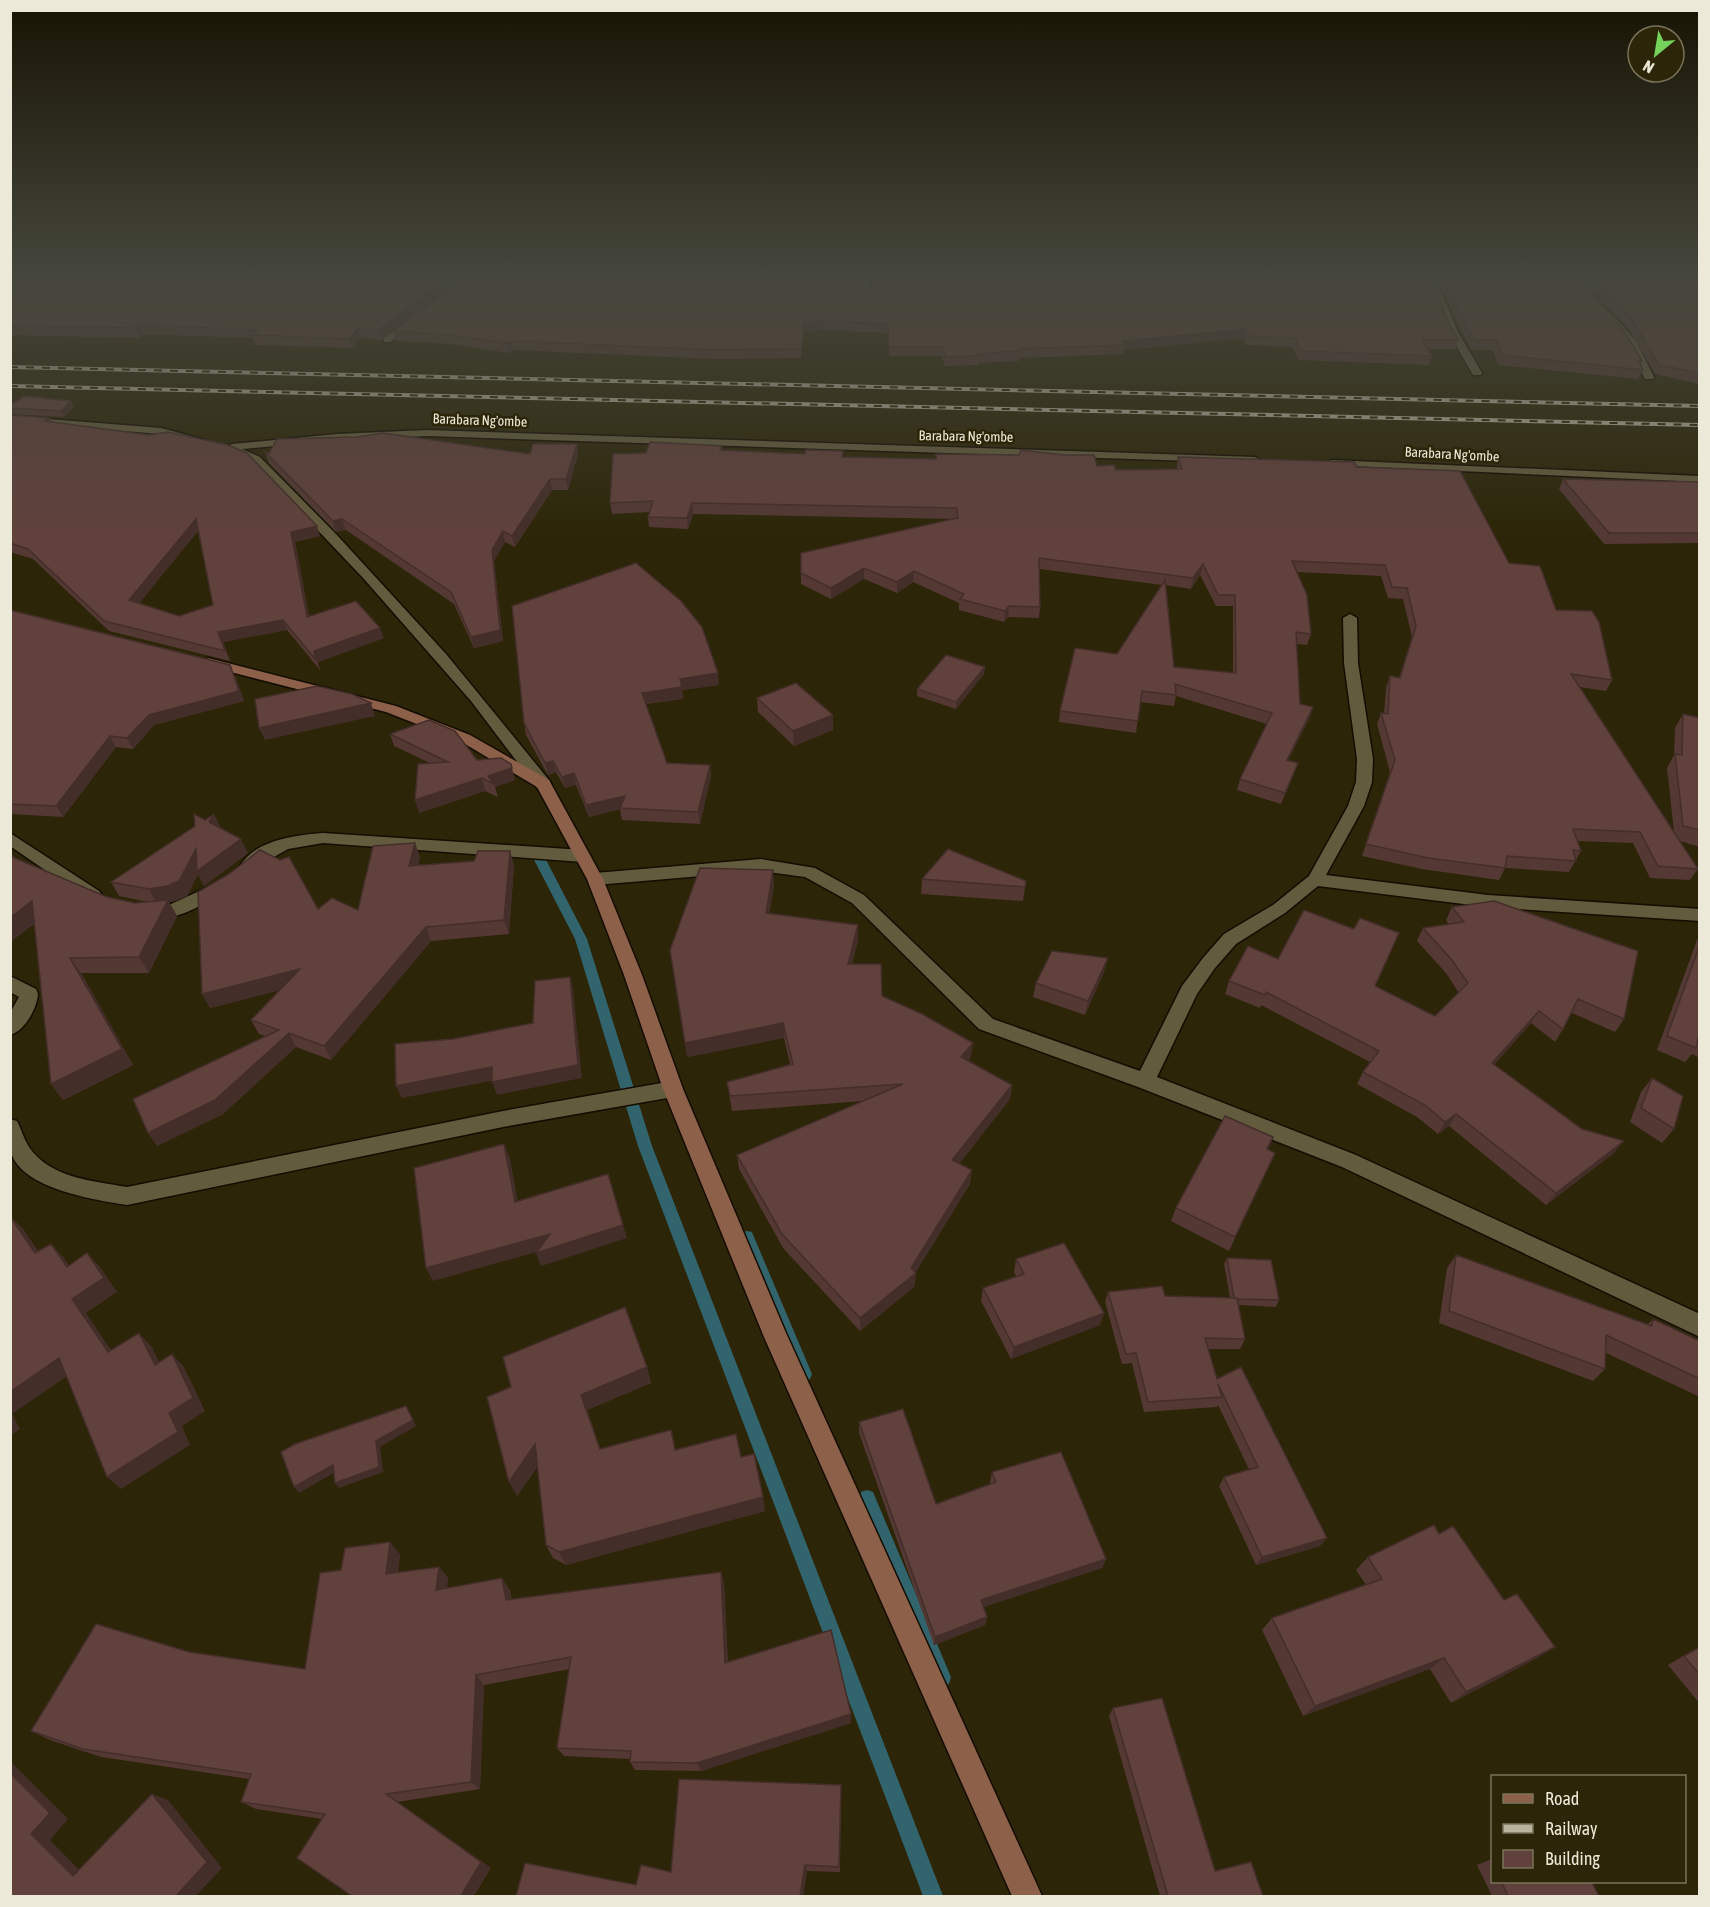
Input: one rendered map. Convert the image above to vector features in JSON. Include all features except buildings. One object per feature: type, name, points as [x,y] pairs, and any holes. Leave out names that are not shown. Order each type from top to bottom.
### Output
[{"type":"main road","points":[[189,657],[391,709],[465,738],[543,784],[595,879],[633,975],[673,1089],[776,1337],[1028,1896]]},
{"type":"street","points":[[1471,362],[1477,373]]},
{"type":"street","points":[[1641,362],[1649,377]]},
{"type":"street","points":[[10,419],[161,430],[232,447],[256,459],[384,590],[495,717],[543,784]]},
{"type":"street","name":"Barabara Ng'ombe","points":[[232,447],[337,437],[455,433],[824,448],[1095,453],[1268,460]]},
{"type":"street","name":"Barabara Ng'ombe","points":[[1313,462],[1700,479]]},
{"type":"street","points":[[1145,1081],[1190,991],[1216,955],[1230,939],[1279,909],[1316,880],[1342,833],[1364,782],[1362,733],[1351,663],[1350,618]]},
{"type":"street","points":[[10,838],[80,888],[105,901]]},
{"type":"street","points":[[130,910],[162,913],[186,905],[233,878],[274,847],[289,841],[323,838],[582,856]]},
{"type":"street","points":[[595,879],[761,865],[809,872],[858,898],[986,1024],[1145,1081],[1349,1161],[1700,1326]]},
{"type":"street","points":[[1316,880],[1488,901],[1700,915]]},
{"type":"street","points":[[10,983],[29,994],[28,1004],[10,1028]]},
{"type":"street","points":[[10,1127],[22,1154],[44,1173],[75,1186],[127,1196],[492,1121],[673,1089]]},
{"type":"waterway","points":[[536,852],[581,939],[645,1146],[933,1896]]},
{"type":"waterway","points":[[747,1237],[804,1374]]},
{"type":"waterway","points":[[867,1498],[942,1677]]},
{"type":"railway","points":[[10,367],[1700,406]]},
{"type":"railway","points":[[10,386],[1700,425]]}]
